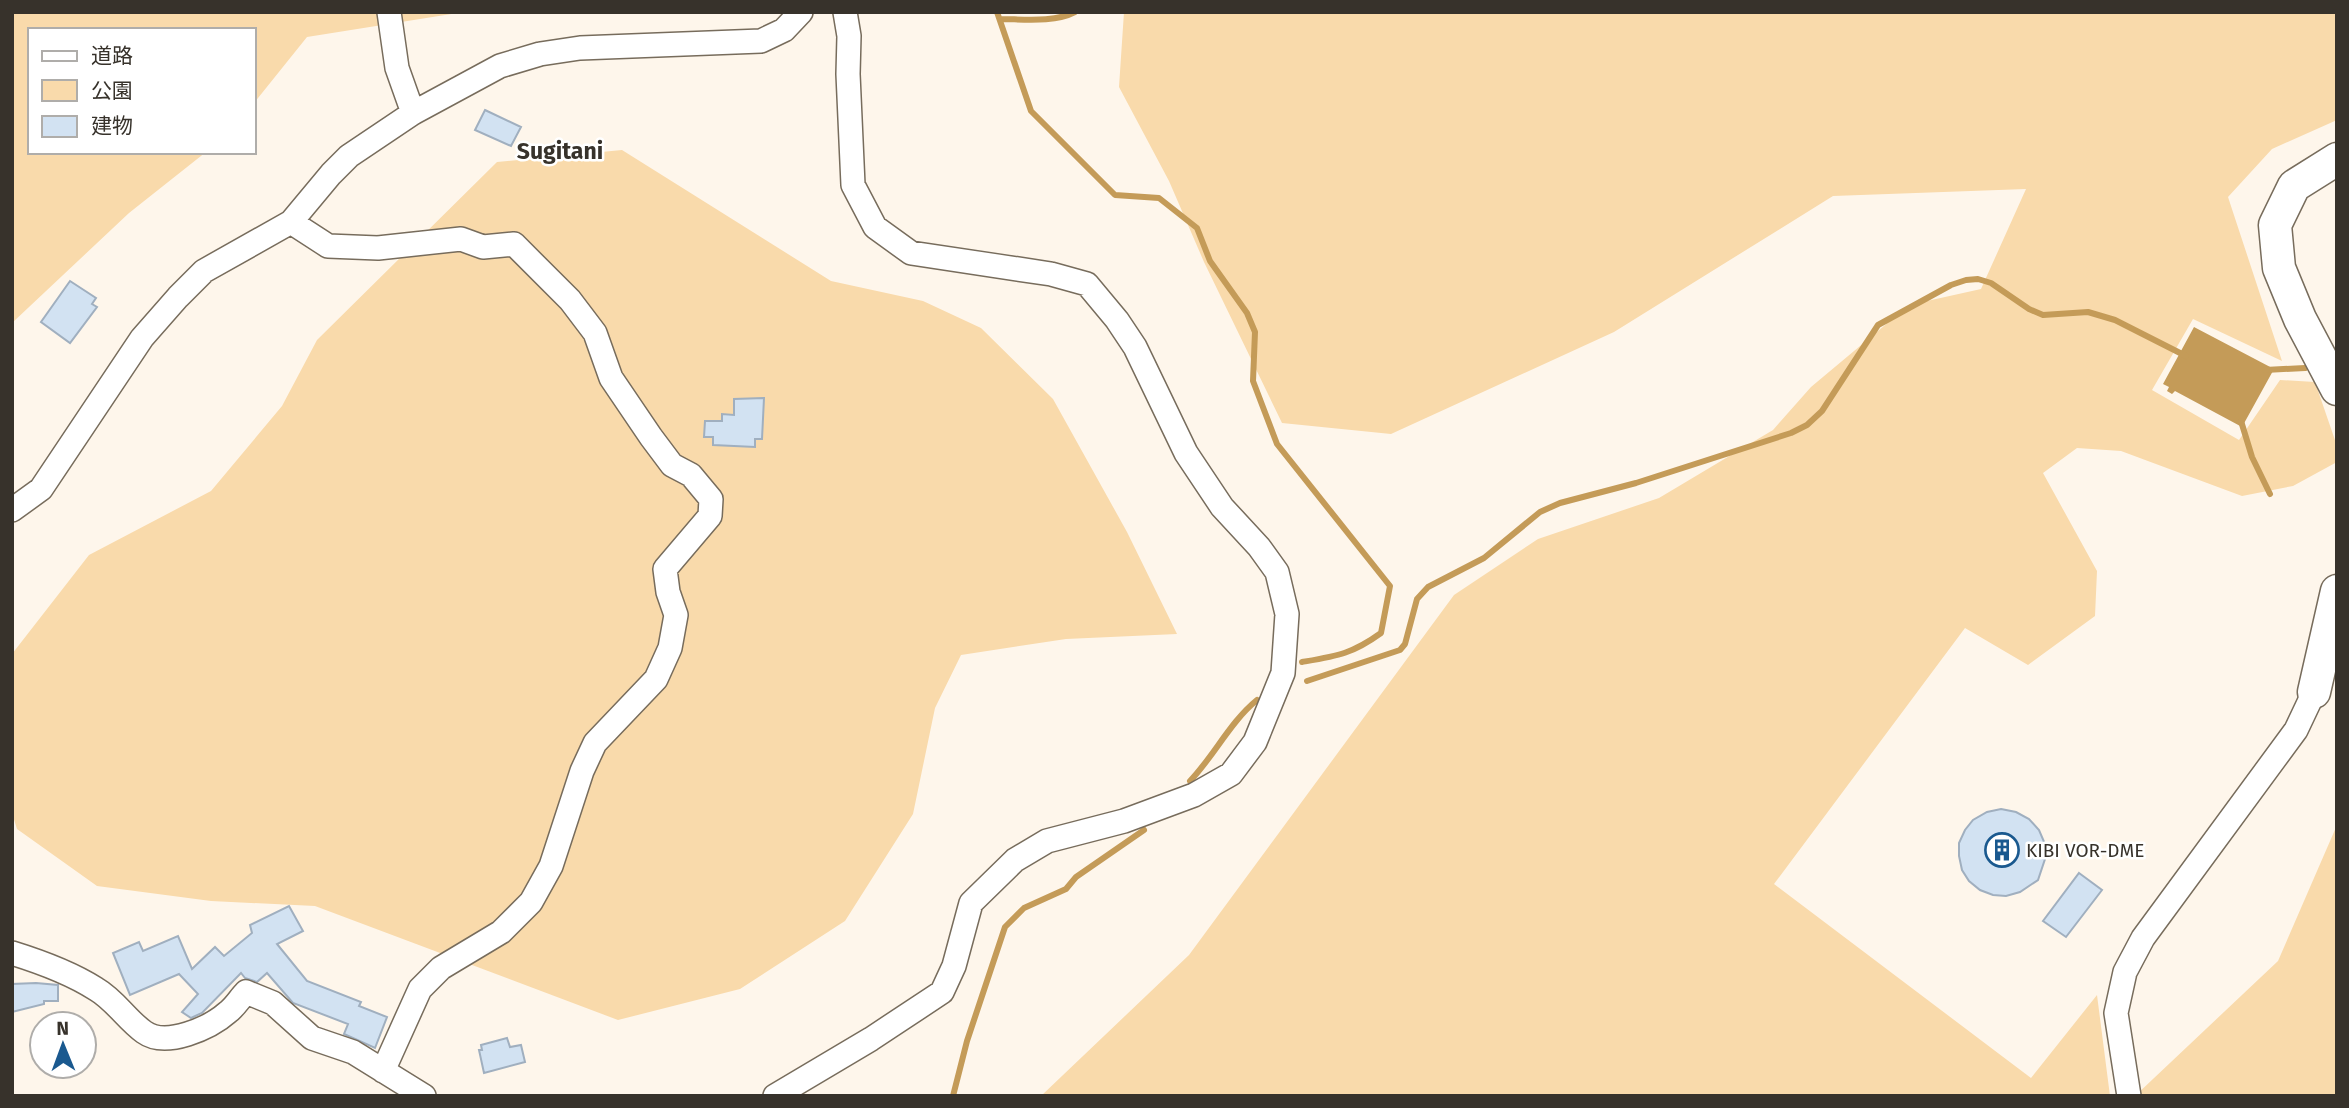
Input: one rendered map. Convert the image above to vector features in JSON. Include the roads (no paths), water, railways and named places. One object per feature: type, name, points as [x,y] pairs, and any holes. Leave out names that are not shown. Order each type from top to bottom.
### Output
[{"type":"street","points":[[389,12],[397,68],[413,113]]},
{"type":"street","points":[[12,510],[41,489],[142,338],[204,271],[291,222],[349,156],[413,113],[500,66],[540,54],[580,48],[761,41],[784,30],[801,12]]},
{"type":"street","points":[[775,1096],[872,1040],[942,992],[954,966],[971,903],[1015,860],[1047,842],[1124,821],[1194,796],[1231,774],[1255,743],[1283,673],[1287,614],[1277,572],[1259,547],[1222,507],[1186,453],[1135,347],[1087,284],[1051,274],[911,253],[875,227],[853,185],[849,36],[845,12]]},
{"type":"street","points":[[2337,159],[2294,186],[2275,225],[2279,268],[2300,319],[2337,389]]},
{"type":"street","points":[[291,222],[328,246],[379,248],[461,239],[483,247],[514,243],[570,300],[595,333],[611,378],[672,465],[691,475],[711,499],[710,516],[665,569],[667,592],[676,615],[670,648],[656,679],[595,743],[582,771],[551,866],[531,902],[501,932],[441,968],[421,989],[383,1071]]},
{"type":"street","points":[[2129,1096],[2116,1013],[2125,972],[2143,938],[2296,730],[2314,692],[2337,591]]},
{"type":"street","points":[[12,953],[98,989],[145,1033],[160,1037],[179,1037],[200,1030],[229,1012],[246,992],[273,1003],[312,1038],[353,1052],[424,1096]]},
{"type":"waterway","points":[[997,12],[1031,111],[1115,195],[1159,198],[1197,228],[1210,261],[1247,313],[1255,332],[1253,381],[1277,444],[1390,586],[1381,633],[1344,653],[1302,662]]},
{"type":"waterway","points":[[1000,19],[1048,19],[1075,12]]},
{"type":"waterway","points":[[1307,681],[1400,650],[1405,644],[1417,599],[1428,587],[1484,558],[1540,512],[1560,503],[1636,483],[1791,433],[1807,425],[1822,411],[1878,325],[1951,285],[1978,279],[1991,283],[2029,309],[2043,315],[2088,312],[2115,320],[2186,356]]},
{"type":"waterway","points":[[2265,370],[2305,368]]},
{"type":"waterway","points":[[2241,421],[2252,457],[2270,494]]},
{"type":"waterway","points":[[1190,781],[1239,718],[1257,700]]},
{"type":"waterway","points":[[953,1096],[967,1041],[1005,927],[1024,908],[1066,889],[1076,877],[1144,830]]},
{"type":"place","name":"KIBI VOR-DME","points":[[2002,850]]},
{"type":"district","name":"Sugitani","points":[[560,151]]}]
